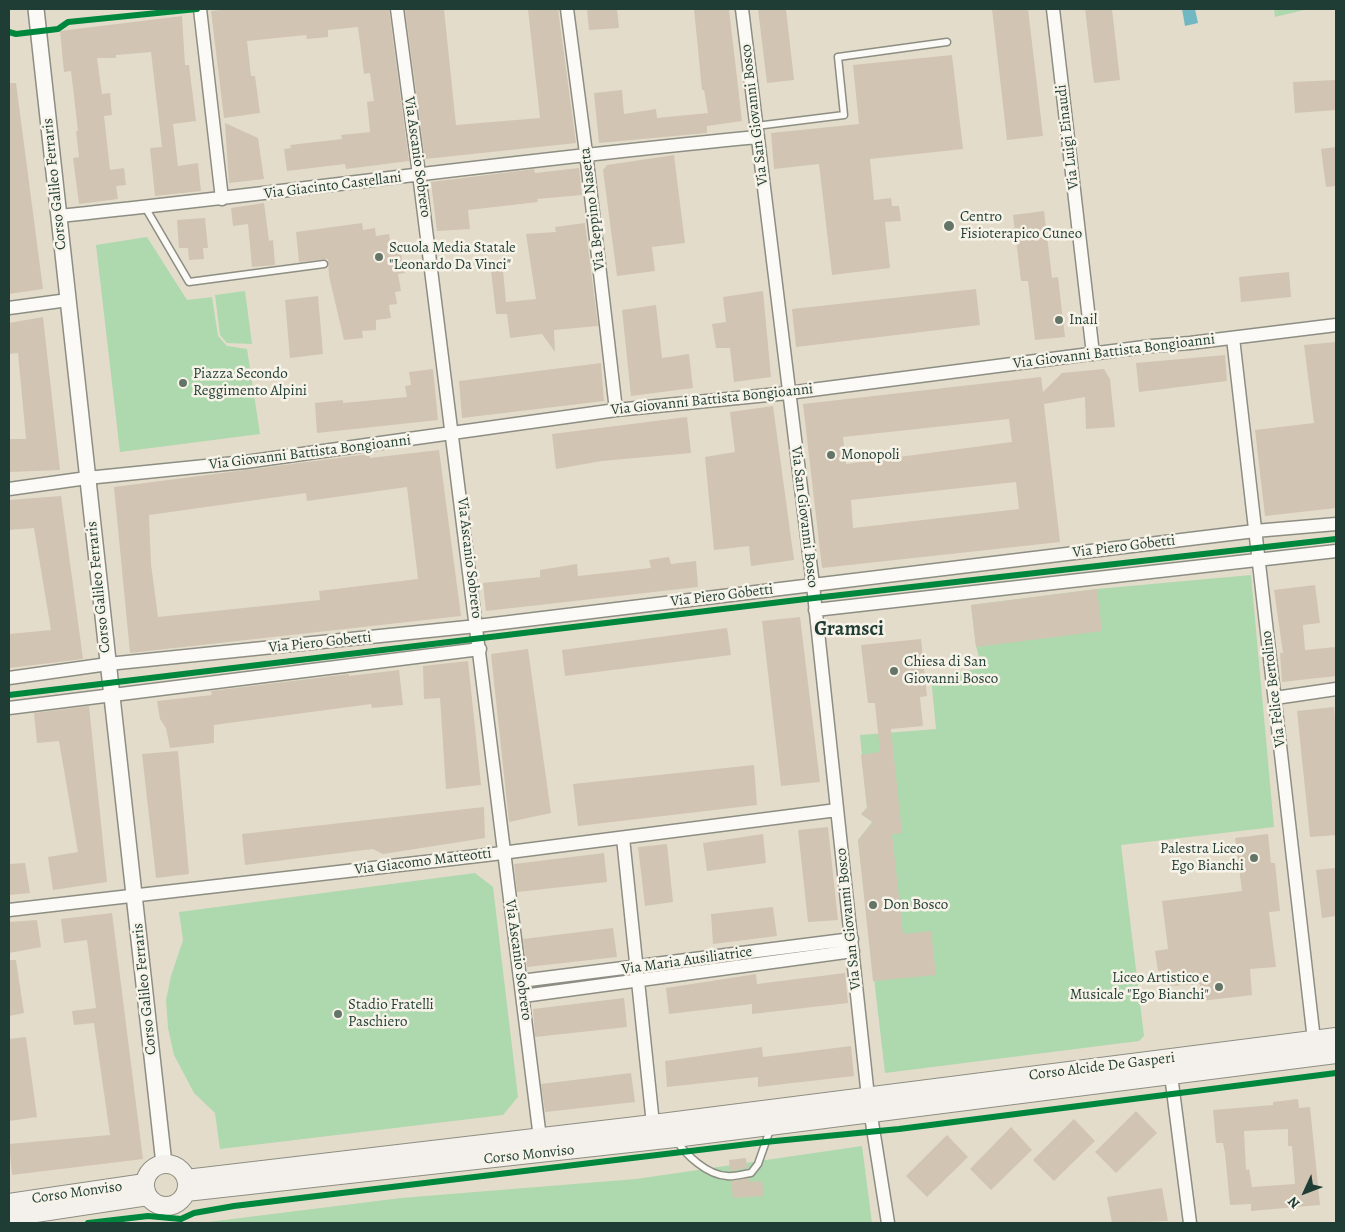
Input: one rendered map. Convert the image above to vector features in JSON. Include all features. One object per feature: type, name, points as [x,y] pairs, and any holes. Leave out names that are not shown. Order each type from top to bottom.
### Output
[{"type":"main road","name":"Corso Alcide De Gasperi","points":[[868,1097],[1336,1037]]},
{"type":"main road","name":"Corso Alcide De Gasperi","points":[[871,1115],[1336,1054]]},
{"type":"main road","name":"Corso Monviso","points":[[186,1186],[540,1138],[868,1097]]},
{"type":"main road","name":"Corso Monviso","points":[[186,1186],[675,1138],[871,1115]]},
{"type":"main road","points":[[164,1164],[178,1168],[186,1186],[178,1203],[165,1206],[158,1205],[147,1189],[153,1169],[164,1164]]},
{"type":"main road","name":"Corso Monviso","points":[[9,1202],[147,1189]]},
{"type":"main road","name":"Corso Monviso","points":[[9,1216],[147,1189]]},
{"type":"street","name":"Corso Galileo Ferraris","points":[[36,9],[87,478],[136,897],[164,1164]]},
{"type":"street","points":[[200,9],[222,199]]},
{"type":"street","name":"Via Ascanio Sobrero","points":[[397,9],[453,434],[503,853],[540,1138]]},
{"type":"street","name":"Via Beppino Nasetta","points":[[567,9],[616,410]]},
{"type":"street","name":"Via San Giovanni Bosco","points":[[742,9],[813,585],[868,1097],[888,1223]]},
{"type":"street","name":"Via Luigi Einaudi","points":[[1054,9],[1094,354]]},
{"type":"street","name":"Via Giacinto Castellani","points":[[58,216],[419,176],[757,131]]},
{"type":"street","points":[[9,308],[68,300]]},
{"type":"street","name":"Via Giovanni Battista Bongioanni","points":[[9,489],[87,478],[245,462],[616,410],[788,393],[1336,325]]},
{"type":"street","name":"Via Felice Bertolino","points":[[1233,338],[1314,1040]]},
{"type":"street","name":"Via Piero Gobetti","points":[[9,678],[108,664],[477,626],[1256,531],[1336,524]]},
{"type":"street","name":"Via Piero Gobetti","points":[[815,610],[1336,551]]},
{"type":"street","name":"Via Piero Gobetti","points":[[9,708],[480,649]]},
{"type":"street","points":[[1275,698],[1336,689]]},
{"type":"street","name":"Via Giacomo Matteotti","points":[[9,910],[136,897],[503,853],[837,810]]},
{"type":"street","points":[[622,838],[653,1124]]},
{"type":"street","name":"Via Maria Ausiliatrice","points":[[523,996],[638,974],[852,945]]},
{"type":"street","name":"Via Maria Ausiliatrice","points":[[521,981],[638,974]]},
{"type":"street","points":[[1171,1075],[1190,1223]]},
{"type":"lane","points":[[757,131],[844,115],[838,57],[947,42]]},
{"type":"lane","points":[[145,207],[189,282],[324,264]]},
{"type":"lane","points":[[675,1138],[684,1153],[708,1170],[726,1176],[751,1173],[758,1164],[772,1126]]},
{"type":"green space","points":[[1274,9],[1308,9],[1275,17]]},
{"type":"green space","name":"Piazza Secondo Reggimento Alpini","points":[[147,237],[187,300],[212,297],[218,336],[227,346],[247,349],[260,434],[120,452],[96,245]]},
{"type":"green space","points":[[245,291],[252,344],[227,343],[220,335],[215,295]]},
{"type":"green space","points":[[1251,575],[1274,827],[1121,845],[1144,1036],[1139,1041],[885,1073],[858,840],[872,822],[861,814],[867,808],[860,735],[936,729],[931,677],[982,668],[976,646],[971,605],[1097,589]]},
{"type":"green space","name":"Stadio Fratelli Paschiero","points":[[475,873],[493,887],[518,1097],[503,1115],[220,1149],[215,1113],[194,1093],[174,1055],[168,1028],[166,1000],[171,976],[183,940],[179,912]]},
{"type":"green space","points":[[862,1146],[872,1223],[200,1223],[401,1198],[636,1179]]},
{"type":"water","points":[[1182,9],[1195,9],[1198,23],[1185,26]]},
{"type":"building","points":[[228,9],[389,9],[409,161],[346,169],[345,164],[287,171],[284,149],[291,148],[290,145],[342,139],[341,135],[370,132],[367,102],[374,101],[370,73],[364,74],[358,27],[328,30],[328,37],[307,39],[306,35],[247,41],[251,76],[255,76],[260,113],[224,118],[211,11]]},
{"type":"building","points":[[405,9],[444,9],[456,125],[540,118],[528,9],[558,9],[576,143],[425,159]]},
{"type":"building","points":[[587,9],[617,9],[619,28],[589,30]]},
{"type":"building","points":[[694,9],[729,9],[742,121],[707,126],[707,133],[599,143],[594,93],[622,90],[624,114],[656,109],[657,118],[708,113],[704,90],[702,90]]},
{"type":"building","points":[[758,9],[786,9],[794,80],[767,83]]},
{"type":"building","points":[[992,9],[1028,9],[1043,136],[1007,140]]},
{"type":"building","points":[[1085,9],[1112,9],[1120,80],[1094,83]]},
{"type":"building","points":[[182,16],[185,65],[189,65],[196,121],[173,124],[178,166],[198,163],[201,191],[155,196],[150,148],[162,147],[151,52],[116,55],[116,58],[97,58],[102,94],[110,93],[112,115],[104,116],[110,170],[124,168],[126,185],[116,186],[118,199],[79,204],[73,158],[79,157],[76,131],[78,131],[71,71],[64,72],[60,31]]},
{"type":"building","points":[[952,55],[963,149],[870,159],[874,200],[891,198],[892,206],[899,206],[901,221],[885,222],[890,268],[832,275],[819,164],[774,169],[771,133],[859,124],[853,65]]},
{"type":"building","points":[[1336,80],[1336,110],[1295,113],[1293,82]]},
{"type":"building","points":[[9,83],[16,83],[43,289],[9,294]]},
{"type":"building","points":[[225,123],[258,138],[264,179],[229,183]]},
{"type":"building","points":[[1336,147],[1336,186],[1326,187],[1321,149]]},
{"type":"building","points":[[674,155],[685,243],[652,247],[655,271],[617,276],[603,170],[607,165]]},
{"type":"building","points":[[579,168],[582,195],[537,199],[538,202],[468,210],[470,229],[437,231],[431,182],[534,169],[535,173]]},
{"type":"building","points":[[264,203],[269,241],[273,240],[275,265],[252,267],[248,224],[233,226],[231,208]]},
{"type":"building","points":[[1044,211],[1052,278],[1058,277],[1065,337],[1035,340],[1028,281],[1021,281],[1013,215]]},
{"type":"building","points":[[205,218],[208,248],[203,248],[204,259],[189,260],[188,248],[179,248],[177,220]]},
{"type":"building","points":[[362,223],[363,230],[375,228],[376,236],[389,234],[391,247],[399,246],[405,273],[398,274],[401,291],[395,292],[397,304],[389,305],[391,318],[376,320],[376,330],[362,331],[363,338],[344,340],[329,276],[328,259],[299,262],[296,232]]},
{"type":"building","points":[[585,223],[598,326],[554,330],[555,352],[542,334],[510,338],[507,314],[496,314],[490,262],[502,260],[506,302],[536,299],[526,234],[556,232],[555,227]]},
{"type":"building","points":[[1289,272],[1291,297],[1241,302],[1239,277]]},
{"type":"building","points":[[976,289],[980,325],[796,347],[792,309]]},
{"type":"building","points":[[763,291],[771,377],[734,382],[730,348],[716,348],[712,324],[726,322],[723,297]]},
{"type":"building","points":[[318,296],[323,354],[290,358],[285,300]]},
{"type":"building","points":[[656,305],[662,358],[689,354],[693,388],[631,396],[622,310]]},
{"type":"building","points":[[43,317],[60,470],[9,472],[9,439],[26,439],[18,353],[9,354],[9,323]]},
{"type":"building","points":[[1336,342],[1336,508],[1265,516],[1255,430],[1314,423],[1304,345]]},
{"type":"building","points":[[1225,355],[1227,381],[1139,392],[1136,363]]},
{"type":"building","points":[[601,363],[604,401],[462,418],[459,381]]},
{"type":"building","points":[[433,369],[438,420],[317,433],[315,403],[343,400],[343,403],[407,397],[405,386],[411,385],[409,372]]},
{"type":"building","points":[[1104,369],[1110,379],[1115,427],[1086,429],[1085,397],[1044,404],[1060,542],[822,568],[803,404],[1041,377],[1043,392],[1062,373]],"holes":[[[1009,419],[1012,442],[846,464],[843,437]],[[1016,482],[1019,509],[853,528],[851,500]]]},
{"type":"building","points":[[773,406],[794,560],[751,566],[749,546],[714,550],[705,457],[735,452],[730,412]]},
{"type":"building","points":[[687,417],[691,453],[602,461],[556,469],[552,434]]},
{"type":"building","points":[[439,450],[461,616],[130,653],[114,487],[369,454],[370,458]],"holes":[[[407,487],[418,579],[319,591],[320,600],[158,617],[151,564],[149,515],[306,493],[307,501]]]},
{"type":"building","points":[[61,496],[83,659],[9,668],[9,634],[51,630],[34,528],[9,530],[9,500]]},
{"type":"building","points":[[669,557],[671,564],[696,561],[698,587],[486,611],[483,583],[540,577],[540,570],[577,564],[578,576],[651,568],[649,560]]},
{"type":"building","points":[[1315,585],[1320,623],[1303,625],[1305,650],[1336,647],[1336,676],[1282,682],[1280,653],[1283,653],[1274,590]]},
{"type":"building","points":[[1097,589],[1102,631],[976,647],[971,605]]},
{"type":"building","points":[[800,617],[820,782],[781,786],[762,621]]},
{"type":"building","points":[[727,628],[731,655],[565,676],[562,650]]},
{"type":"building","points":[[921,639],[927,696],[920,697],[923,726],[891,729],[902,833],[892,834],[903,934],[931,931],[936,975],[873,981],[858,840],[873,822],[861,814],[867,808],[861,755],[880,752],[875,703],[868,703],[861,645]]},
{"type":"building","points":[[528,649],[551,813],[509,822],[491,654]]},
{"type":"building","points":[[468,661],[481,785],[446,789],[440,698],[424,699],[423,666]]},
{"type":"building","points":[[399,670],[403,705],[372,708],[371,704],[214,725],[214,743],[170,748],[166,728],[160,719],[157,701],[212,695],[211,691],[349,674],[349,676]]},
{"type":"building","points":[[89,706],[107,882],[53,890],[48,857],[78,852],[59,741],[37,743],[34,713]]},
{"type":"building","points":[[1334,707],[1336,729],[1336,835],[1310,837],[1297,711]]},
{"type":"building","points":[[178,751],[189,874],[156,878],[142,754]]},
{"type":"building","points":[[754,765],[757,805],[578,826],[573,784]]},
{"type":"building","points":[[484,807],[485,838],[383,854],[373,849],[245,865],[242,834]]},
{"type":"building","points":[[828,827],[838,920],[808,922],[798,830]]},
{"type":"building","points":[[763,834],[766,863],[707,871],[703,843]]},
{"type":"building","points":[[1268,834],[1271,863],[1275,863],[1280,911],[1269,912],[1276,967],[1250,969],[1252,995],[1201,1001],[1200,984],[1171,986],[1168,970],[1158,971],[1155,951],[1168,949],[1162,901],[1242,891],[1235,838]]},
{"type":"building","points":[[667,844],[673,902],[645,906],[638,847]]},
{"type":"building","points":[[604,853],[607,882],[517,892],[514,864]]},
{"type":"building","points":[[25,863],[30,893],[9,895],[9,864]]},
{"type":"building","points":[[1336,868],[1336,916],[1322,918],[1316,870]]},
{"type":"building","points":[[773,907],[777,936],[713,944],[711,914]]},
{"type":"building","points":[[112,913],[143,1159],[12,1175],[9,1144],[110,1135],[94,1023],[74,1025],[72,1011],[96,1008],[87,940],[64,943],[61,919]]},
{"type":"building","points":[[37,920],[41,947],[9,953],[9,922]]},
{"type":"building","points":[[613,928],[617,957],[527,967],[523,939]]},
{"type":"building","points":[[9,960],[16,960],[24,1013],[9,1016]]},
{"type":"building","points":[[845,973],[848,1003],[752,1014],[752,1004],[669,1014],[666,988],[756,974],[757,984]]},
{"type":"building","points":[[624,998],[627,1027],[535,1037],[533,1009]]},
{"type":"building","points":[[26,1037],[37,1117],[9,1121],[9,1039]]},
{"type":"building","points":[[851,1046],[854,1076],[758,1087],[758,1077],[667,1087],[665,1061],[762,1047],[763,1057]]},
{"type":"building","points":[[631,1073],[635,1102],[545,1112],[541,1084]]},
{"type":"building","points":[[1298,1099],[1299,1108],[1310,1107],[1320,1205],[1251,1211],[1251,1204],[1230,1205],[1225,1153],[1223,1143],[1216,1143],[1213,1110],[1273,1105],[1273,1102]],"holes":[[[1288,1129],[1288,1146],[1292,1146],[1295,1184],[1252,1187],[1249,1169],[1246,1170],[1244,1131]]]},
{"type":"building","points":[[1136,1111],[1157,1133],[1116,1173],[1095,1152]]},
{"type":"building","points":[[1074,1119],[1095,1141],[1054,1181],[1033,1160]]},
{"type":"building","points":[[1011,1127],[1032,1150],[991,1190],[970,1169]]},
{"type":"building","points":[[947,1135],[968,1157],[927,1197],[906,1176]]},
{"type":"building","points":[[746,1158],[747,1168],[730,1171],[729,1160]]},
{"type":"building","points":[[749,1178],[750,1182],[762,1181],[764,1196],[733,1198],[731,1181]]},
{"type":"building","points":[[1162,1188],[1168,1221],[1112,1223],[1107,1197]]},
{"type":"cycle path","points":[[9,32],[16,34],[58,29],[68,22],[197,9]]},
{"type":"cycle path","points":[[9,695],[814,598],[1336,539]]},
{"type":"cycle path","points":[[88,1223],[148,1216],[181,1219],[194,1213],[234,1206],[765,1142],[899,1129],[1336,1073]]},
{"type":"place","name":"Centro Fisioterapico Cuneo","points":[[949,226]]},
{"type":"place","name":"Scuola Media Statale \"Leonardo Da Vinci\"","points":[[379,257]]},
{"type":"place","name":"Inail","points":[[1059,320]]},
{"type":"place","name":"Piazza Secondo Reggimento Alpini","points":[[183,383]]},
{"type":"place","name":"Monopoli","points":[[831,455]]},
{"type":"place","name":"Chiesa di San Giovanni Bosco","points":[[894,671]]},
{"type":"place","name":"Palestra Liceo Ego Bianchi","points":[[1254,858]]},
{"type":"place","name":"Don Bosco","points":[[873,905]]},
{"type":"place","name":"Liceo Artistico e Musicale \"Ego Bianchi\"","points":[[1219,987]]},
{"type":"place","name":"Stadio Fratelli Paschiero","points":[[338,1014]]},
{"type":"district","name":"Gramsci","points":[[849,630]]}]
